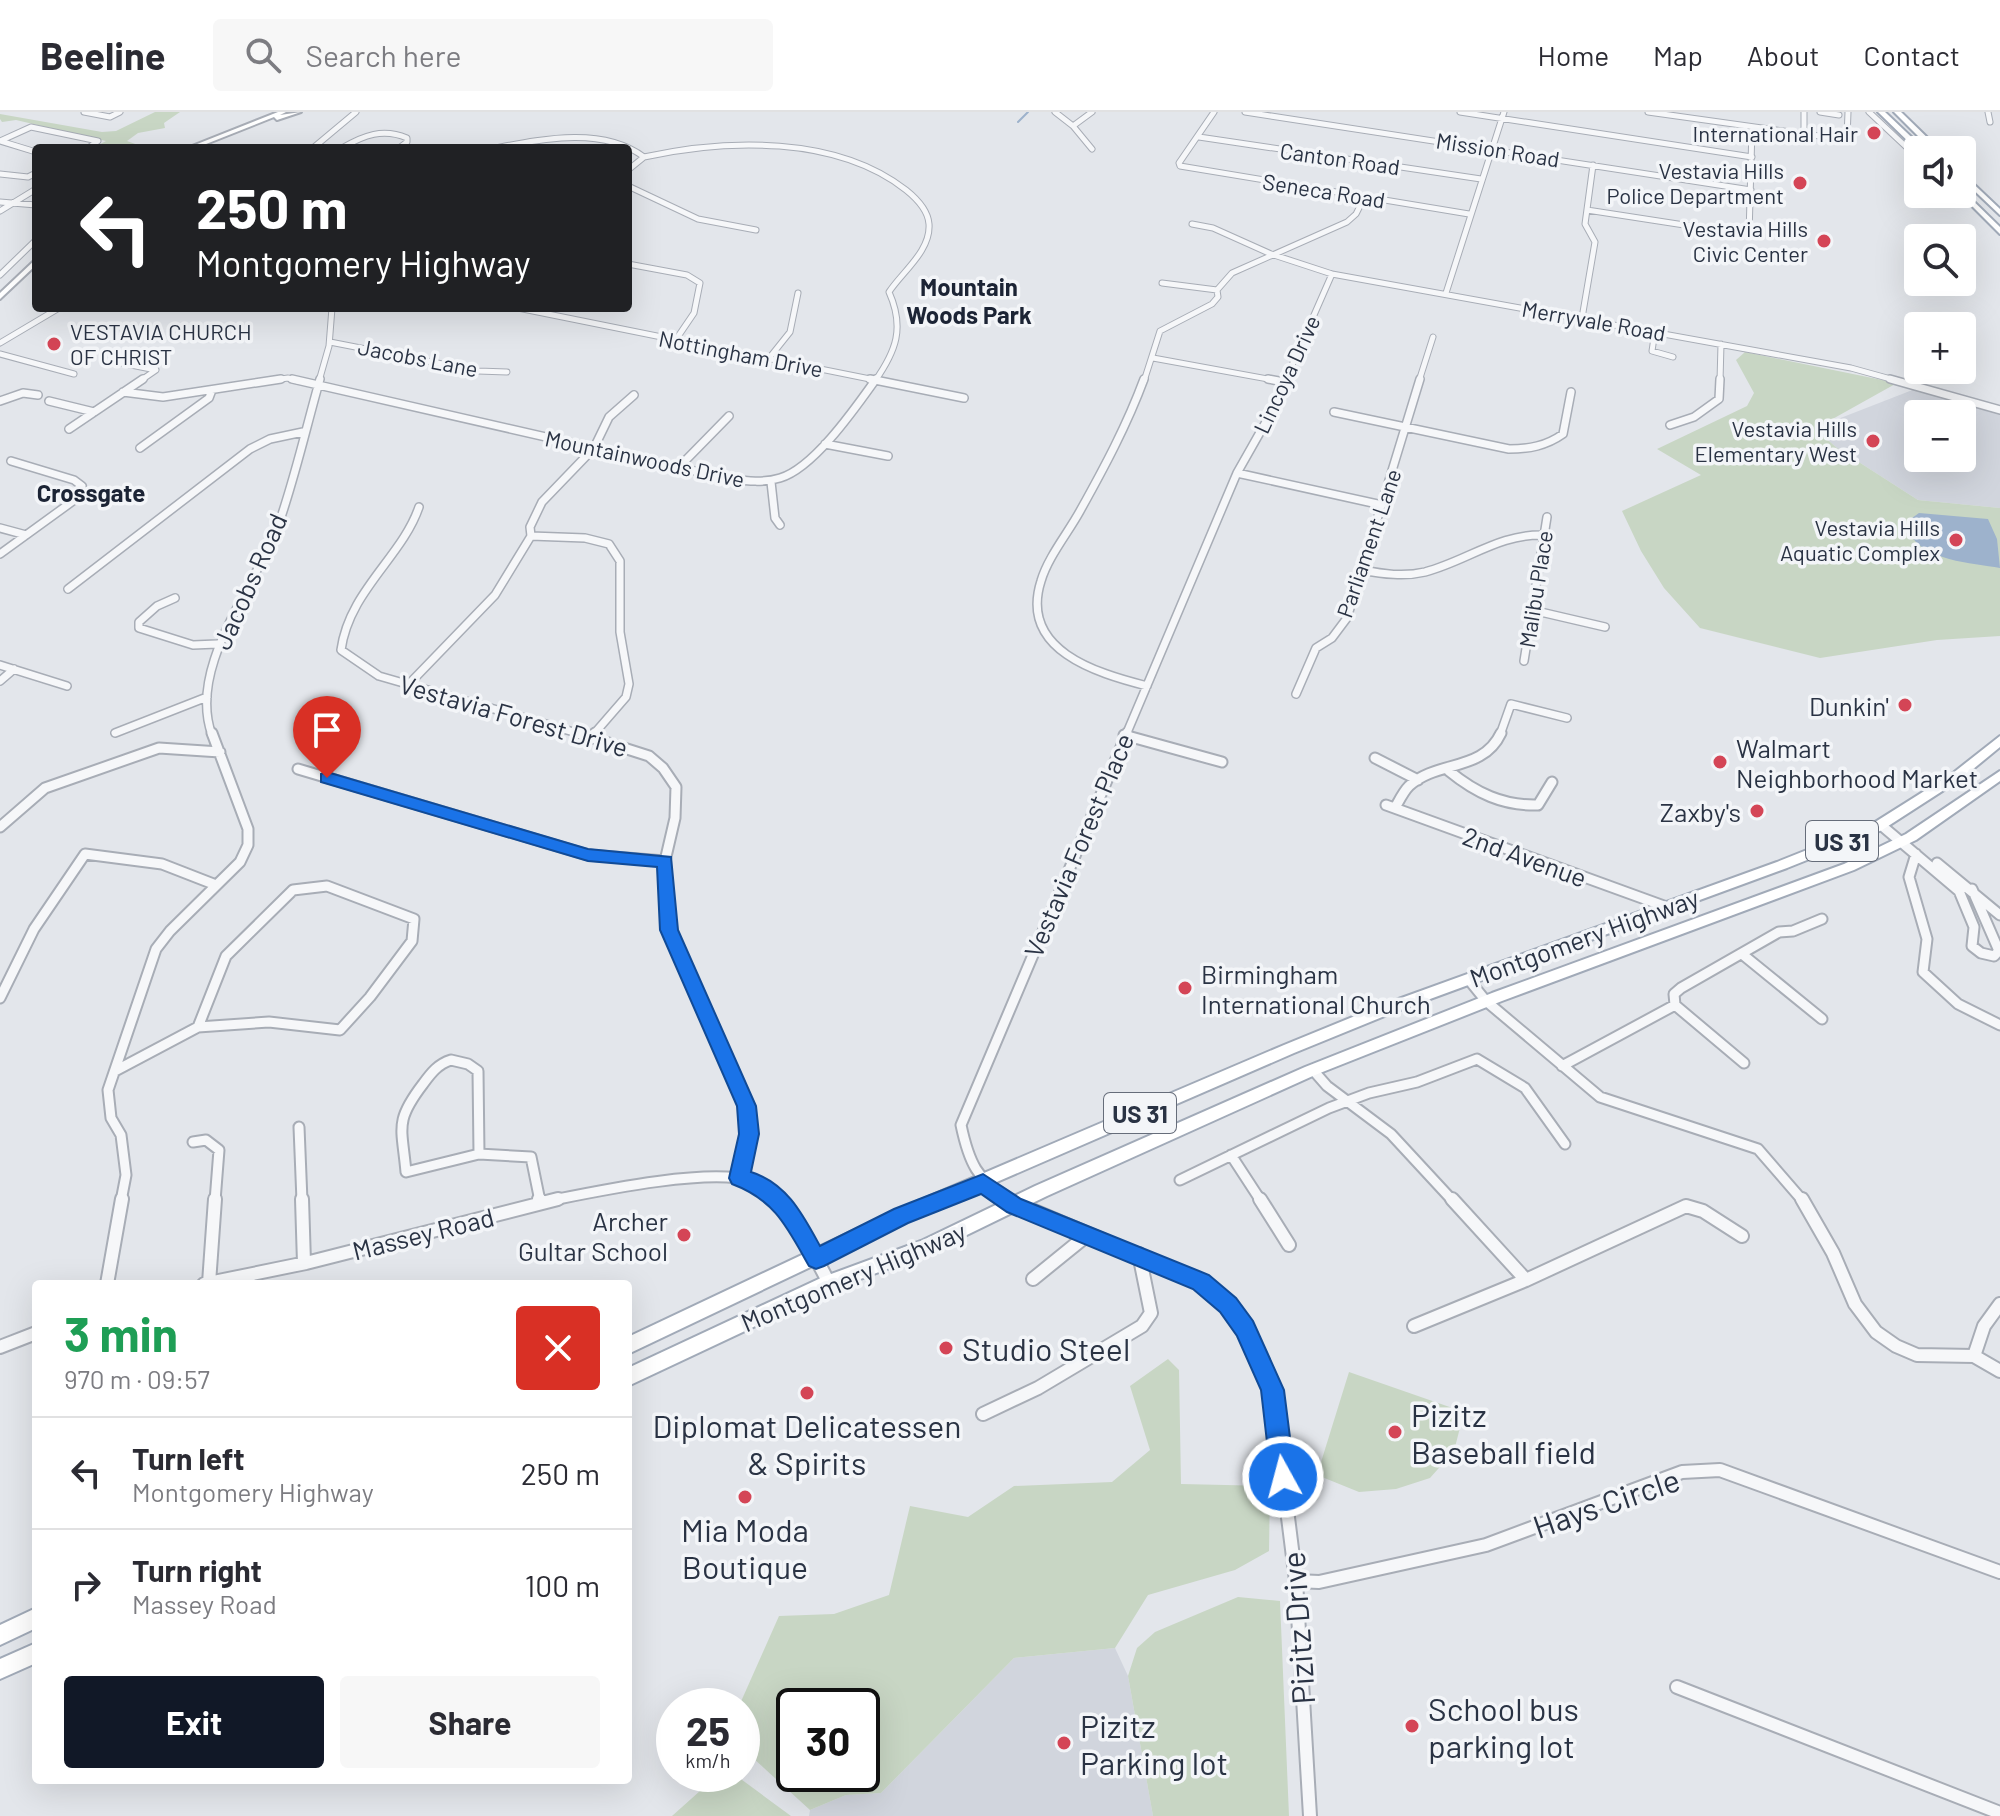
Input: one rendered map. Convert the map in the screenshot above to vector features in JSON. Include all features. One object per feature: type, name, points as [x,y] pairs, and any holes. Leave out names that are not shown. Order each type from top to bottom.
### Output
[{"type":"main road","points":[[200,144],[283,112]]},
{"type":"main road","points":[[217,137],[298,112]]},
{"type":"main road","points":[[1881,112],[1906,136]]},
{"type":"main road","points":[[1897,112],[1922,136]]},
{"type":"main road","points":[[1976,189],[2000,213]]},
{"type":"main road","points":[[1976,207],[2000,232]]},
{"type":"main road","points":[[2,293],[32,265]]},
{"type":"main road","name":"Montgomery Highway","points":[[632,1344],[901,1216],[1289,1049],[1881,825],[1957,776],[2000,740]]},
{"type":"main road","name":"Montgomery Highway","points":[[632,1375],[829,1283],[926,1247],[1313,1070],[1486,1001],[1835,872],[1900,842],[2000,775]]},
{"type":"main road","points":[[1664,906],[1685,926]]},
{"type":"main road","points":[[0,1635],[32,1620]]},
{"type":"main road","points":[[0,1669],[32,1655]]},
{"type":"street","points":[[84,112],[110,117],[120,112]]},
{"type":"street","points":[[318,144],[356,112]]},
{"type":"street","points":[[1055,112],[1073,126],[1092,149]]},
{"type":"street","points":[[1073,126],[1092,112]]},
{"type":"street","points":[[1199,137],[1214,112]]},
{"type":"street","name":"Mission Road","points":[[1245,112],[1751,190]]},
{"type":"street","points":[[1460,112],[1752,157]]},
{"type":"street","points":[[1446,293],[1504,112]]},
{"type":"street","points":[[1648,112],[1847,138],[1848,114]]},
{"type":"street","points":[[1709,121],[1710,112]]},
{"type":"street","points":[[1804,112],[1804,134]]},
{"type":"street","points":[[1820,112],[1839,115]]},
{"type":"street","points":[[1869,112],[1904,145]]},
{"type":"street","points":[[1988,112],[1990,122]]},
{"type":"street","points":[[0,141],[31,127],[98,141],[94,144]]},
{"type":"street","points":[[1587,210],[1749,235],[1752,128]]},
{"type":"street","points":[[349,144],[364,135],[386,132],[407,138],[404,144]]},
{"type":"street","points":[[0,134],[10,136]]},
{"type":"street","name":"Seneca Road","points":[[1199,137],[1179,163],[1180,166],[1469,214]]},
{"type":"street","name":"Canton Road","points":[[1199,137],[1481,179]]},
{"type":"street","points":[[520,144],[606,140],[626,144]]},
{"type":"street","points":[[0,141],[32,151]]},
{"type":"street","name":"Mountainwoods Drive","points":[[123,392],[157,398],[288,378],[316,387],[730,479],[771,482],[798,470],[825,444],[892,357],[898,338],[898,312],[889,292],[920,253],[928,234],[927,216],[903,185],[863,165],[790,148],[717,146],[644,157]]},
{"type":"street","points":[[632,147],[644,157],[632,167]]},
{"type":"street","points":[[1582,318],[1595,242],[1585,227],[1593,165]]},
{"type":"street","points":[[2,174],[32,175]]},
{"type":"street","points":[[632,188],[698,219],[756,230]]},
{"type":"street","points":[[0,211],[32,191]]},
{"type":"street","points":[[1147,686],[1098,674],[1072,660],[1045,634],[1037,612],[1036,595],[1041,580],[1120,435],[1153,358],[1160,331],[1212,304],[1218,297],[1217,290],[1232,273],[1347,222],[1356,214],[1365,196]]},
{"type":"street","points":[[0,202],[32,205]]},
{"type":"street","name":"Merryvale Road","points":[[1192,224],[1213,228],[1271,254],[1332,274],[1851,368],[2000,410]]},
{"type":"street","points":[[0,275],[32,244]]},
{"type":"street","points":[[632,265],[687,275],[700,283],[701,295],[690,325],[677,338]]},
{"type":"street","name":"Lincoya Drive","points":[[1237,473],[1284,382],[1332,274]]},
{"type":"street","points":[[1162,283],[1217,290]]},
{"type":"street","points":[[770,357],[790,332],[798,293]]},
{"type":"street","points":[[0,343],[52,312]]},
{"type":"street","name":"Jacobs Road","points":[[108,1280],[126,1175],[121,1135],[111,1118],[108,1090],[156,949],[240,862],[248,845],[248,829],[209,726],[207,697],[217,644],[234,608],[270,548],[330,342],[332,312]]},
{"type":"street","name":"Nottingham Drive","points":[[539,312],[964,398]]},
{"type":"street","points":[[1655,331],[1652,351],[1673,357]]},
{"type":"street","name":"Parliament Lane","points":[[1296,694],[1316,648],[1332,638],[1347,618],[1433,337]]},
{"type":"street","name":"Jacobs Lane","points":[[330,342],[478,371],[507,372]]},
{"type":"street","points":[[1670,425],[1694,417],[1711,406],[1719,395],[1721,344]]},
{"type":"street","points":[[0,354],[74,374]]},
{"type":"street","points":[[1153,358],[1284,382]]},
{"type":"street","points":[[69,429],[156,370],[116,362]]},
{"type":"street","points":[[140,448],[209,398],[212,390]]},
{"type":"street","points":[[1334,412],[1509,449],[1542,446],[1563,434],[1571,392]]},
{"type":"street","points":[[0,401],[23,393],[38,395]]},
{"type":"street","points":[[531,536],[530,527],[542,502],[594,448],[609,417],[634,395]]},
{"type":"street","points":[[49,401],[94,412]]},
{"type":"street","points":[[680,466],[729,416]]},
{"type":"street","points":[[68,589],[250,449],[278,436],[303,432]]},
{"type":"street","points":[[825,444],[888,456]]},
{"type":"street","points":[[0,554],[77,497],[82,486],[74,480],[11,461]]},
{"type":"street","points":[[1237,473],[1382,505]]},
{"type":"street","name":"Vestavia Forest Place","points":[[1014,1205],[983,1183],[965,1144],[961,1125],[1237,473]]},
{"type":"street","points":[[771,482],[775,518],[780,525]]},
{"type":"street","name":"Vestavia Forest Drive","points":[[419,507],[415,521],[386,559],[341,641],[341,650],[379,676],[592,736],[649,756],[670,776],[676,787],[676,801],[665,861],[669,930],[747,1106],[749,1134],[739,1178]]},
{"type":"street","name":"Malibu Place","points":[[1524,661],[1547,517]]},
{"type":"street","points":[[0,528],[26,535]]},
{"type":"street","points":[[1362,570],[1384,575],[1413,575],[1519,534],[1545,535]]},
{"type":"street","points":[[408,685],[495,595],[510,573],[522,545],[531,536],[609,544],[620,561],[620,632],[629,684],[626,697],[592,736]]},
{"type":"street","points":[[175,598],[143,617],[139,628],[193,645],[217,644]]},
{"type":"street","points":[[1532,610],[1605,627]]},
{"type":"street","points":[[0,665],[67,686]]},
{"type":"street","points":[[0,681],[14,669]]},
{"type":"street","points":[[115,733],[207,697]]},
{"type":"street","points":[[1375,758],[1418,780],[1477,758],[1497,742],[1511,704],[1567,718]]},
{"type":"street","points":[[1124,735],[1222,762]]},
{"type":"street","points":[[0,827],[45,788],[159,748],[220,752]]},
{"type":"street","points":[[298,769],[588,855],[665,861]]},
{"type":"street","points":[[1449,771],[1466,785],[1489,797],[1521,806],[1538,805],[1552,782]]},
{"type":"street","name":"2nd Avenue","points":[[1418,780],[1406,788],[1391,806],[1664,906]]},
{"type":"street","points":[[1881,825],[1959,891],[1974,927],[1972,946],[1981,953],[1994,956],[1999,951],[1996,940],[1972,889]]},
{"type":"street","points":[[0,998],[34,929],[85,854],[162,864],[216,885]]},
{"type":"street","points":[[1916,854],[1927,856],[1972,889],[2000,915]]},
{"type":"street","points":[[1916,854],[1910,862],[1910,899],[1923,923],[1927,941],[1923,972],[1937,987],[1980,1017],[2000,1025]]},
{"type":"street","points":[[115,1071],[198,1027],[269,1022],[340,1030],[370,997],[412,941],[414,919],[327,886],[293,890],[226,956],[198,1027]]},
{"type":"street","points":[[1744,1063],[1675,1005],[1674,994],[1779,932],[1793,931],[1822,919]]},
{"type":"street","points":[[1742,954],[1822,1019]]},
{"type":"street","points":[[1469,980],[1486,1001],[1600,1097],[1758,1149],[1802,1199],[1833,1253],[1855,1304],[1876,1332],[1896,1346],[1917,1355],[1974,1356],[2000,1371]]},
{"type":"street","points":[[1562,1066],[1675,1005]]},
{"type":"street","points":[[479,1154],[478,1071],[467,1061],[450,1059],[437,1066],[404,1109],[401,1119],[406,1172],[479,1154],[531,1157],[540,1203]]},
{"type":"street","points":[[1180,1180],[1346,1101],[1417,1082],[1477,1059],[1525,1088],[1565,1144]]},
{"type":"street","points":[[1313,1070],[1327,1086],[1391,1134],[1526,1280]]},
{"type":"street","points":[[299,1127],[304,1263]]},
{"type":"street","points":[[193,1142],[206,1140],[219,1150],[206,1280]]},
{"type":"street","points":[[1231,1155],[1289,1245]]},
{"type":"street","points":[[739,1178],[759,1184],[771,1192],[792,1217],[829,1283]]},
{"type":"street","name":"Massey Road","points":[[221,1280],[304,1263],[540,1203],[641,1184],[739,1178]]},
{"type":"street","name":"Pizitz Drive","points":[[1014,1205],[1201,1282],[1228,1305],[1245,1328],[1272,1390],[1296,1581],[1310,1816]]},
{"type":"street","points":[[1414,1326],[1526,1280],[1686,1206],[1704,1208],[1729,1232],[1742,1236]]},
{"type":"street","points":[[1033,1279],[1086,1236]]},
{"type":"street","points":[[983,1414],[1038,1388],[1142,1326],[1151,1313],[1139,1254]]},
{"type":"street","points":[[1974,1356],[1984,1326],[2000,1304]]},
{"type":"street","points":[[0,1347],[32,1335]]},
{"type":"street","name":"Hays Circle","points":[[1296,1581],[1319,1582],[1486,1545],[1682,1472],[1720,1470],[2000,1572]]},
{"type":"street","points":[[1677,1687],[2000,1813]]},
{"type":"shaded area","name":"Vestavia Hills Elementary West","points":[[1915,389],[1954,400],[1904,400],[1904,472],[1976,472],[1976,406],[2000,413],[2000,508],[1918,500],[1837,448],[1820,433],[1820,426]]},
{"type":"shaded area","points":[[1115,1648],[1128,1676],[1153,1816],[809,1816],[810,1810],[846,1795],[881,1793],[1014,1658]]},
{"type":"green space","points":[[155,112],[180,112],[164,123],[165,128],[138,133],[127,141],[135,144],[100,144],[106,141],[16,120],[2,122],[0,114],[102,132],[116,131]]},
{"type":"green space","points":[[1745,352],[1897,383],[1820,426],[1820,433],[1837,448],[1918,500],[2000,508],[2000,636],[1937,640],[1820,658],[1700,628],[1664,588],[1641,551],[1622,511],[1701,475],[1657,449],[1747,406],[1754,393],[1736,360]]},
{"type":"green space","points":[[1168,1359],[1179,1370],[1181,1484],[1270,1486],[1269,1551],[1235,1570],[1148,1595],[1115,1648],[1014,1658],[881,1793],[846,1795],[810,1810],[790,1792],[880,1792],[880,1688],[776,1688],[776,1779],[760,1764],[760,1688],[747,1688],[779,1616],[834,1614],[889,1595],[910,1506],[968,1517],[1014,1486],[1112,1482],[1150,1450],[1130,1386]]},
{"type":"green space","name":"Pizitz Baseball field","points":[[1349,1372],[1464,1412],[1454,1451],[1430,1478],[1396,1489],[1359,1492],[1317,1475]]},
{"type":"green space","points":[[1238,1597],[1280,1601],[1289,1816],[1153,1816],[1128,1676],[1137,1648],[1155,1632]]},
{"type":"green space","points":[[699,1792],[758,1792],[791,1816],[672,1816]]},
{"type":"water","name":"Vestavia Hills Aquatic Complex","points":[[1919,513],[1988,519],[1997,539],[2000,568],[1949,559],[1925,549],[1909,532],[1915,532],[1912,518]]},
{"type":"waterway","points":[[1018,122],[1028,112]]},
{"type":"place","name":"International Hair","points":[[1874,133]]},
{"type":"place","name":"Vestavia Hills Police Department","points":[[1800,183]]},
{"type":"place","name":"Vestavia Hills Civic Center","points":[[1824,241]]},
{"type":"place","name":"VESTAVIA CHURCH OF CHRIST","points":[[54,344]]},
{"type":"place","name":"Vestavia Hills Elementary West","points":[[1873,441]]},
{"type":"place","name":"Vestavia Hills Aquatic Complex","points":[[1956,540]]},
{"type":"place","name":"Dunkin'","points":[[1905,705]]},
{"type":"place","name":"Walmart Neighborhood Market","points":[[1720,762]]},
{"type":"place","name":"Zaxby's","points":[[1757,811]]},
{"type":"place","name":"Birmingham International Church","points":[[1185,988]]},
{"type":"place","name":"Archer Gultar School","points":[[684,1235]]},
{"type":"place","name":"Studio Steel","points":[[946,1348]]},
{"type":"place","name":"Diplomat Delicatessen & Spirits","points":[[807,1393]]},
{"type":"place","name":"Pizitz Baseball field","points":[[1395,1432]]},
{"type":"place","name":"Mia Moda Boutique","points":[[745,1497]]},
{"type":"place","name":"School bus parking lot","points":[[1412,1726]]},
{"type":"place","name":"Pizitz Parking lot","points":[[1064,1743]]},
{"type":"district","name":"Mountain Woods Park","points":[[969,300]]},
{"type":"district","name":"Crossgate","points":[[91,492]]},
{"type":"route","points":[[327,778],[588,855],[665,861],[669,930],[747,1106],[749,1134],[739,1178],[759,1184],[771,1192],[792,1217],[816,1259],[901,1216],[983,1183],[1014,1205],[1201,1282],[1228,1305],[1245,1328],[1272,1390],[1283,1477]]}]
